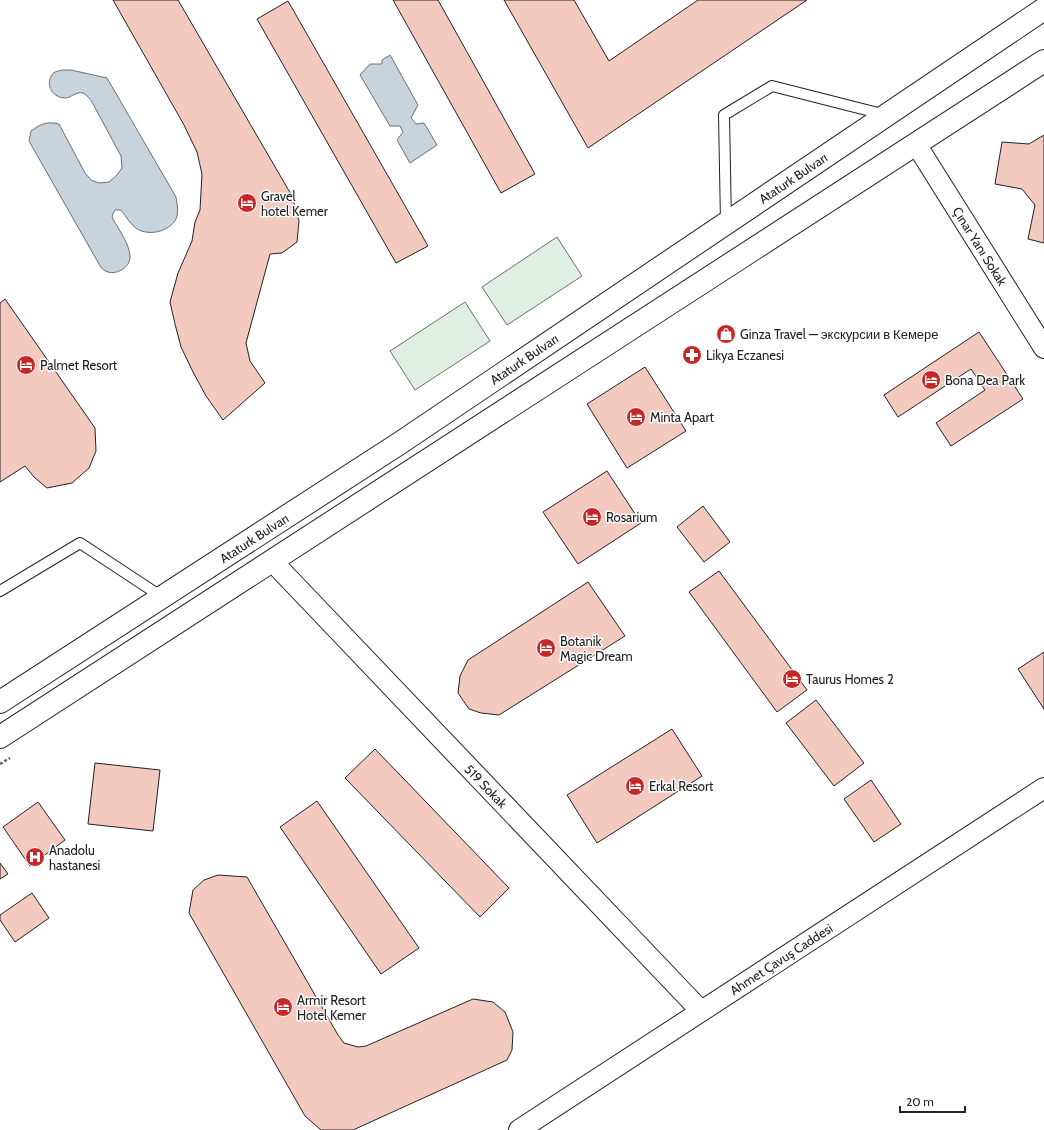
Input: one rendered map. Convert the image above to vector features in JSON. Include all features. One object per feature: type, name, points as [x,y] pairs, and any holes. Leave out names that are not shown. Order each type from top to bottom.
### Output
[{"type":"main road","name":"Ataturk Bulvarı","points":[[1,699],[400,443],[1044,9]]},
{"type":"main road","points":[[0,737],[1044,61]]},
{"type":"main road","points":[[1,699],[20,724]]},
{"type":"street","name":"Çınar Yanı Sokak","points":[[916,144],[1044,348]]},
{"type":"street","name":"519 Sokak","points":[[272,561],[701,1010]]},
{"type":"street","name":"Ahmet Çavuş Caddesi","points":[[519,1130],[701,1010],[1044,788]]},
{"type":"lane","points":[[726,223],[724,115],[772,86],[887,115]]},
{"type":"lane","points":[[0,591],[80,543],[162,597]]},
{"type":"green space","points":[[557,237],[582,276],[507,325],[482,287]]},
{"type":"green space","points":[[465,302],[490,341],[415,390],[390,351]]},
{"type":"shaded area","points":[[390,55],[418,105],[411,118],[416,124],[424,123],[437,145],[410,163],[397,140],[403,132],[400,126],[390,126],[360,75],[370,64],[382,64],[382,60]]},
{"type":"shaded area","points":[[71,70],[107,78],[176,197],[178,211],[176,219],[169,227],[158,232],[147,232],[137,229],[121,210],[115,210],[112,216],[126,241],[130,256],[130,260],[126,266],[120,271],[112,273],[107,272],[100,265],[29,141],[31,131],[38,127],[47,123],[59,124],[85,173],[91,180],[99,183],[109,182],[122,168],[121,156],[88,97],[83,93],[80,93],[65,98],[57,96],[51,90],[49,83],[52,75],[55,72]]},
{"type":"building","name":"Gravel hotel Kemer","points":[[113,0],[178,0],[292,196],[299,221],[297,242],[282,253],[270,254],[246,343],[250,361],[265,383],[223,420],[206,396],[181,347],[170,302],[178,273],[192,241],[195,222],[200,210],[202,174],[197,152],[184,125]]},
{"type":"building","points":[[393,0],[438,0],[535,174],[501,193]]},
{"type":"building","points":[[504,0],[574,0],[609,61],[698,0],[807,0],[588,148]]},
{"type":"building","points":[[288,1],[428,246],[396,263],[257,19]]},
{"type":"building","points":[[1044,135],[1044,243],[1028,239],[1035,205],[1022,189],[995,184],[1002,142],[1029,144]]},
{"type":"building","name":"Palmet Resort","points":[[5,299],[95,428],[96,451],[89,468],[72,483],[47,488],[34,477],[25,466],[0,482],[0,303]]},
{"type":"building","name":"Bona Dea Park","points":[[979,332],[1023,399],[951,446],[936,423],[985,390],[971,369],[898,417],[884,395]]},
{"type":"building","name":"Minta Apart","points":[[645,367],[686,431],[627,468],[587,404]]},
{"type":"building","name":"Rosarium","points":[[607,471],[641,523],[578,564],[543,512]]},
{"type":"building","points":[[703,506],[730,542],[704,562],[677,527]]},
{"type":"building","points":[[719,571],[807,690],[777,712],[689,592]]},
{"type":"building","name":"Botanik Magic Dream","points":[[588,582],[625,636],[499,715],[481,713],[469,709],[458,693],[460,676],[468,660]]},
{"type":"building","points":[[1044,652],[1044,709],[1018,669]]},
{"type":"building","points":[[816,700],[864,763],[834,786],[786,723]]},
{"type":"building","name":"Erkal Resort","points":[[672,729],[702,776],[597,843],[567,795]]},
{"type":"building","points":[[375,749],[509,888],[480,917],[345,778]]},
{"type":"building","points":[[95,763],[160,770],[153,831],[88,824]]},
{"type":"building","points":[[871,780],[901,824],[874,842],[844,799]]},
{"type":"building","points":[[317,801],[419,948],[381,974],[280,827]]},
{"type":"building","points":[[38,802],[65,840],[30,866],[3,827]]},
{"type":"building","points":[[0,863],[8,874],[0,879]]},
{"type":"building","name":"Armir Resort Hotel Kemer","points":[[218,875],[247,877],[344,1043],[358,1047],[366,1046],[473,999],[493,1002],[505,1012],[513,1032],[512,1050],[507,1060],[353,1130],[321,1130],[305,1116],[189,913],[193,890],[204,880]]},
{"type":"building","points":[[32,893],[49,918],[15,942],[0,920],[0,915]]},
{"type":"place","name":"Gravel hotel Kemer","points":[[247,203]]},
{"type":"place","name":"Ginza Travel — экскурсии в Кемере","points":[[726,334]]},
{"type":"place","name":"Likya Eczanesi","points":[[692,355]]},
{"type":"place","name":"Palmet Resort","points":[[26,365]]},
{"type":"place","name":"Bona Dea Park","points":[[931,380]]},
{"type":"place","name":"Minta Apart","points":[[636,417]]},
{"type":"place","name":"Rosarium","points":[[592,517]]},
{"type":"place","name":"Botanik Magic Dream","points":[[546,648]]},
{"type":"place","name":"Taurus Homes 2","points":[[792,679]]},
{"type":"place","name":"Erkal Resort","points":[[635,786]]},
{"type":"place","name":"Anadolu hastanesi","points":[[35,857]]},
{"type":"place","name":"Armir Resort Hotel Kemer","points":[[283,1007]]}]
